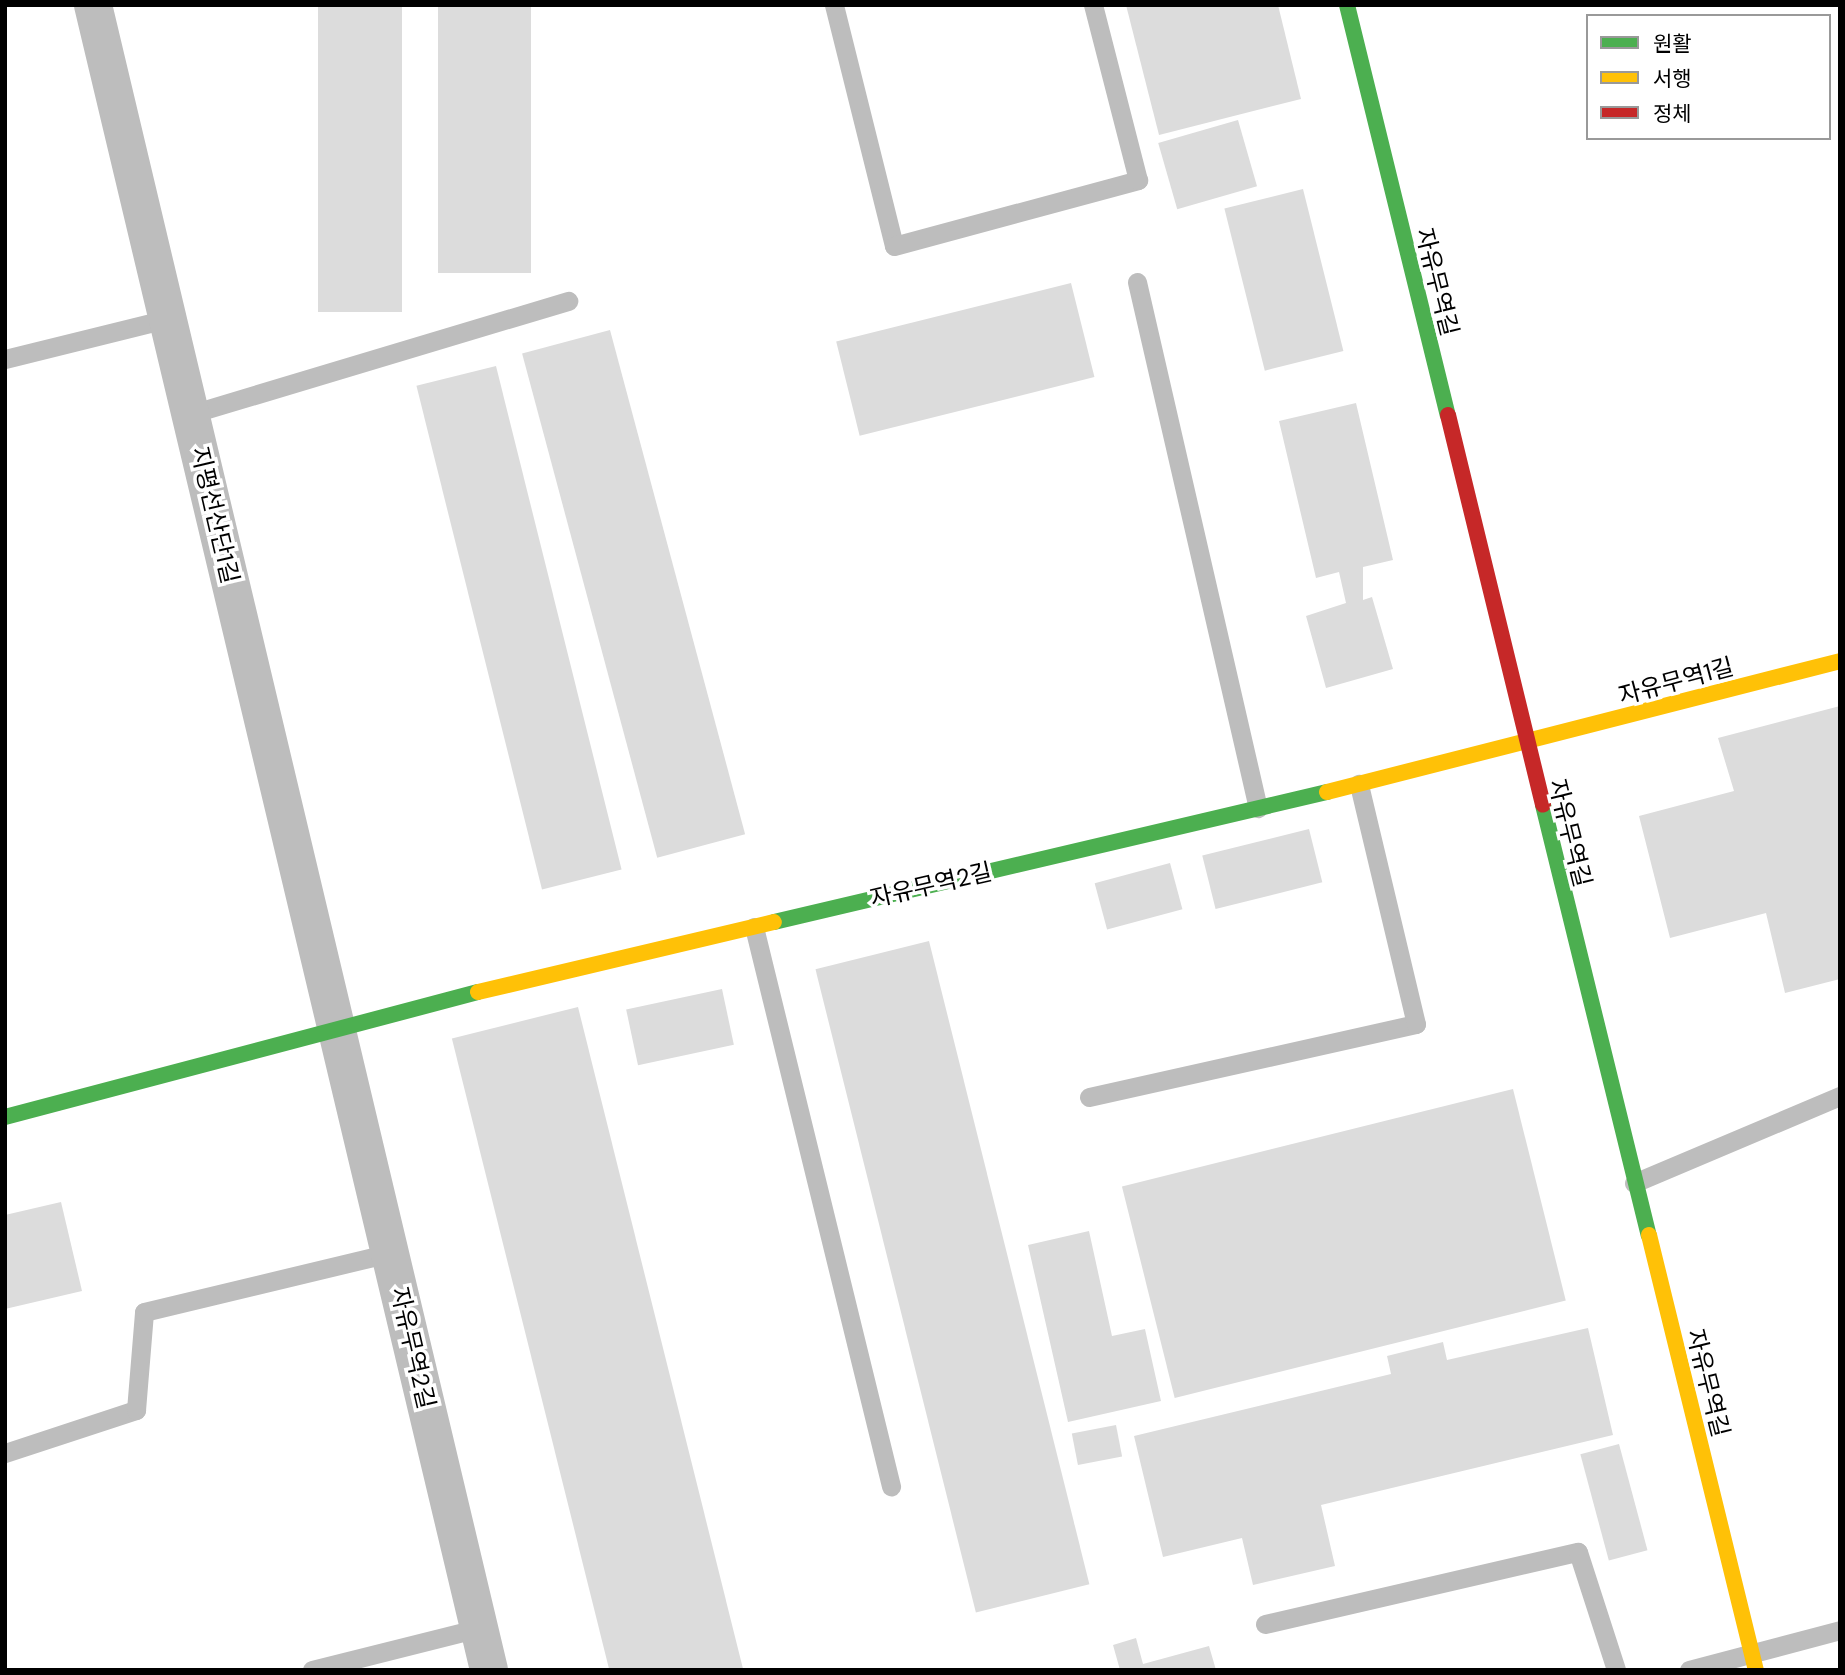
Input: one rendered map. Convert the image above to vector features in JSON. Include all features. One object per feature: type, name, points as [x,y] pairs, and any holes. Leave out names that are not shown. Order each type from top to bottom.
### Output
[{"type":"street","name":"지평선산단1길","points":[[93,5],[336,1026]]},
{"type":"street","name":"자유무역길","points":[[1347,5],[1525,745],[1754,1662]]},
{"type":"street","name":"자유무역1길","points":[[1525,745],[1840,661]]},
{"type":"street","name":"자유무역2길","points":[[5,1117],[336,1026],[1525,745]]},
{"type":"street","name":"자유무역2길","points":[[336,1026],[489,1670]]},
{"type":"lane","points":[[834,5],[894,246],[1138,180],[1093,5]]},
{"type":"lane","points":[[1137,282],[1258,808]]},
{"type":"lane","points":[[191,414],[568,301]]},
{"type":"lane","points":[[5,359],[167,319]]},
{"type":"lane","points":[[1089,1097],[1416,1024],[1359,784]]},
{"type":"lane","points":[[754,927],[891,1486]]},
{"type":"lane","points":[[1634,1183],[1840,1096]]},
{"type":"lane","points":[[5,1453],[136,1410],[144,1312],[390,1253]]},
{"type":"lane","points":[[1265,1624],[1577,1552],[1616,1670]]},
{"type":"lane","points":[[313,1670],[479,1628]]},
{"type":"lane","points":[[1689,1670],[1754,1662],[1840,1630]]},
{"type":"building","points":[[318,5],[402,5],[402,312],[318,312]]},
{"type":"building","points":[[438,5],[531,5],[531,273],[438,273]]},
{"type":"building","points":[[1126,5],[1278,5],[1301,99],[1159,135]]},
{"type":"building","points":[[1238,120],[1257,186],[1177,209],[1158,143]]},
{"type":"building","points":[[1303,189],[1343,351],[1265,371],[1224,209]]},
{"type":"building","points":[[1071,283],[1094,377],[860,436],[836,342]]},
{"type":"building","points":[[610,330],[745,834],[657,858],[522,354]]},
{"type":"building","points":[[496,366],[622,870],[542,889],[416,386]]},
{"type":"building","points":[[1356,403],[1393,560],[1363,567],[1363,600],[1372,597],[1393,669],[1326,688],[1306,616],[1346,603],[1339,572],[1316,578],[1279,421]]},
{"type":"building","points":[[1840,706],[1840,979],[1785,993],[1766,913],[1670,938],[1639,816],[1734,791],[1718,738]]},
{"type":"building","points":[[1309,829],[1322,882],[1216,909],[1202,856]]},
{"type":"building","points":[[1170,863],[1182,909],[1107,930],[1095,883]]},
{"type":"building","points":[[929,941],[1089,1584],[976,1613],[815,969]]},
{"type":"building","points":[[722,989],[734,1045],[638,1065],[626,1009]]},
{"type":"building","points":[[578,1007],[743,1670],[609,1670],[452,1038]]},
{"type":"building","points":[[1513,1089],[1566,1301],[1175,1398],[1122,1186]]},
{"type":"building","points":[[61,1202],[82,1291],[5,1309],[5,1215]]},
{"type":"building","points":[[1089,1231],[1112,1336],[1145,1329],[1161,1401],[1068,1422],[1028,1245]]},
{"type":"building","points":[[1588,1328],[1613,1435],[1321,1505],[1335,1566],[1253,1585],[1242,1538],[1163,1557],[1134,1436],[1391,1374],[1387,1356],[1443,1342],[1447,1360]]},
{"type":"building","points":[[1116,1425],[1122,1456],[1078,1465],[1072,1434]]},
{"type":"building","points":[[1619,1444],[1647,1550],[1609,1561],[1580,1454]]},
{"type":"building","points":[[1136,1638],[1143,1664],[1209,1646],[1216,1670],[1120,1670],[1113,1645]]},
{"type":"traffic: fast","points":[[1347,5],[1448,415]]},
{"type":"traffic: fast","points":[[774,922],[1327,792]]},
{"type":"traffic: fast","points":[[1543,805],[1649,1235]]},
{"type":"traffic: fast","points":[[5,1117],[478,992]]},
{"type":"traffic: slow","points":[[1327,792],[1840,661]]},
{"type":"traffic: slow","points":[[478,992],[774,922]]},
{"type":"traffic: slow","points":[[1649,1235],[1756,1670]]},
{"type":"traffic: jam","points":[[1448,415],[1543,805]]}]
